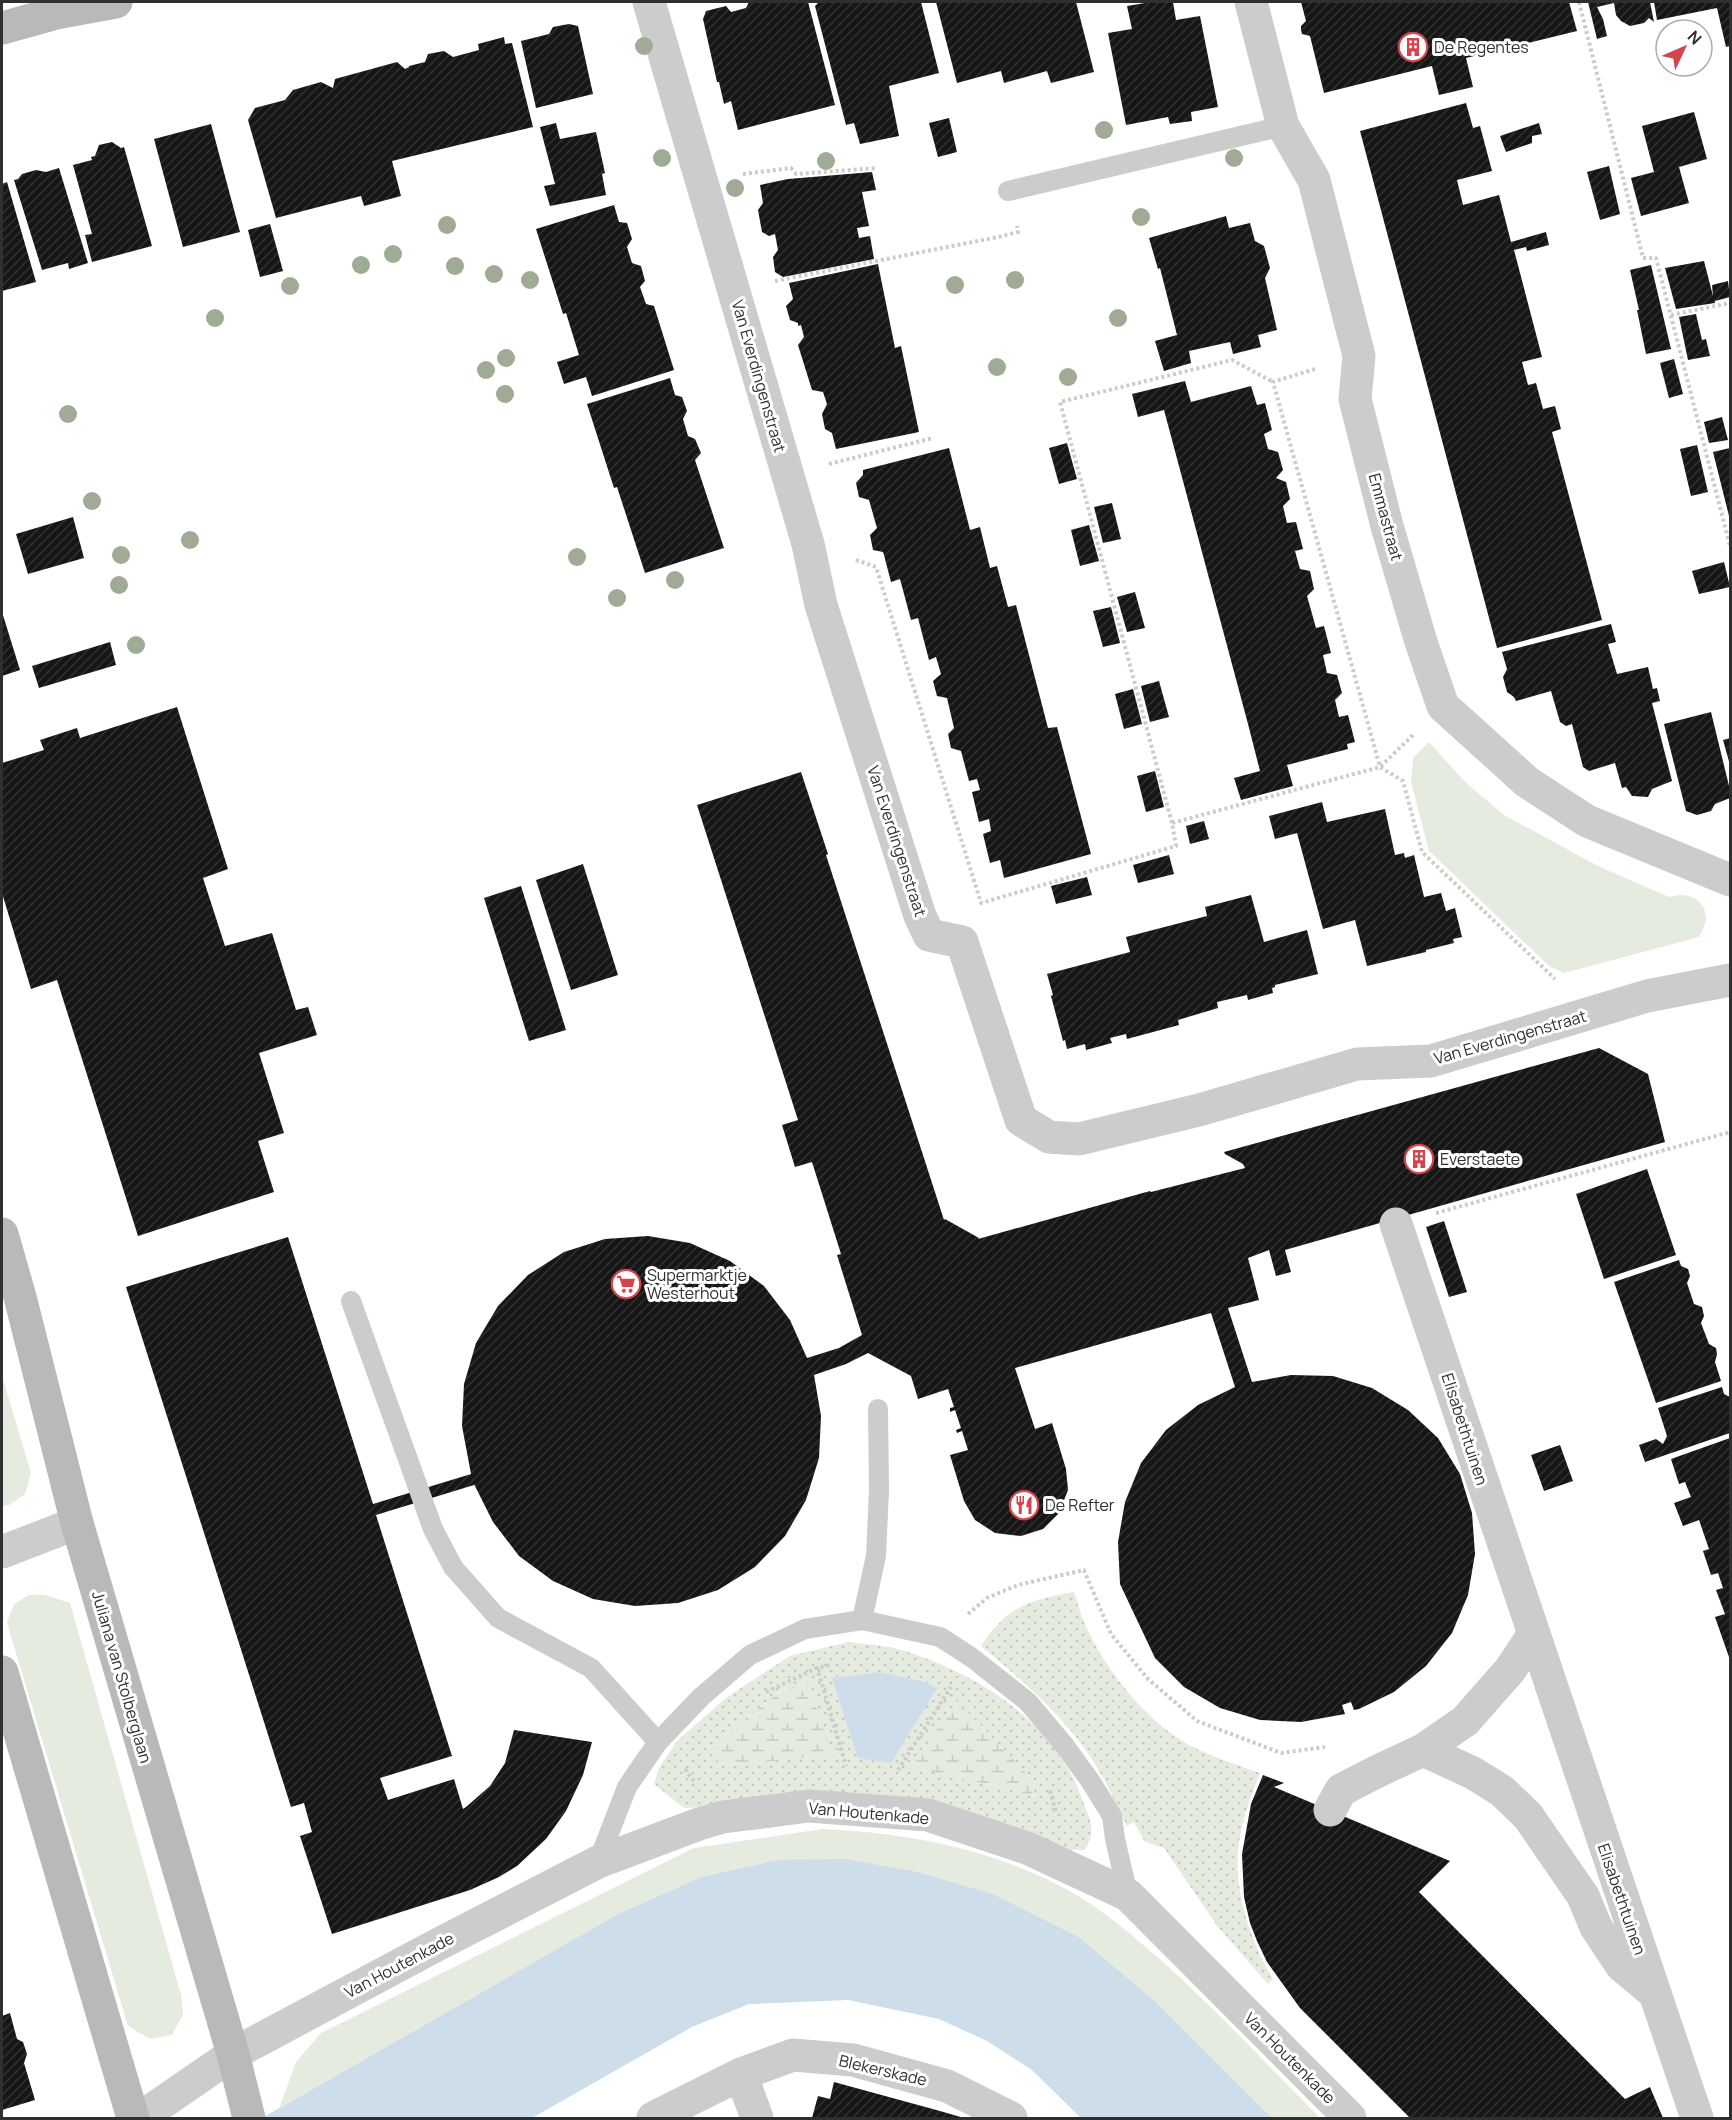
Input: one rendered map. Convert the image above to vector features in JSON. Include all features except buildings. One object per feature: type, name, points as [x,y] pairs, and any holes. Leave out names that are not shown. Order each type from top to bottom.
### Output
[{"type":"street","points":[[2,28],[116,2]]},
{"type":"street","name":"Van Everdingenstraat","points":[[649,2],[808,544],[821,605],[920,916],[929,935],[962,942],[1021,1120],[1049,1137],[1079,1139],[1199,1110],[1357,1064],[1431,1061],[1647,996],[1731,980]]},
{"type":"street","name":"Emmastraat","points":[[1251,2],[1283,126],[1314,180],[1359,356],[1355,399],[1393,547],[1443,706],[1527,782],[1587,821],[1731,880]]},
{"type":"street","name":"Elisabethtuinen","points":[[1396,1224],[1697,2118]]},
{"type":"street","name":"Juliana van Stolberglaan","points":[[2,1234],[77,1523],[233,2054],[249,2118]]},
{"type":"street","points":[[2,1552],[77,1523]]},
{"type":"street","points":[[1330,1810],[1341,1790],[1423,1750],[1465,1721],[1510,1670],[1533,1635]]},
{"type":"street","points":[[2,1672],[133,2118]]},
{"type":"street","name":"Elisabethtuinen","points":[[1423,1750],[1473,1773],[1502,1791],[1528,1816],[1583,1896],[1596,1927],[1621,1965],[1653,1992]]},
{"type":"street","name":"Van Houtenkade","points":[[140,2118],[233,2054],[598,1862],[723,1817],[809,1806],[928,1815],[1017,1845],[1128,1895],[1350,2118]]},
{"type":"street","name":"Blekerskade","points":[[653,2118],[741,2074],[793,2055],[853,2060],[947,2086],[1011,2118]]},
{"type":"street","points":[[741,2074],[757,2118]]},
{"type":"lane","points":[[1008,190],[1283,126]]},
{"type":"lane","points":[[351,1301],[433,1529],[453,1567],[498,1618],[591,1668],[658,1742]]},
{"type":"lane","points":[[862,1620],[876,1556],[879,1491],[878,1409]]},
{"type":"lane","points":[[598,1862],[627,1787],[658,1742],[701,1697],[750,1655],[805,1629],[862,1620],[940,1637],[971,1656],[1028,1702],[1065,1746],[1112,1815],[1128,1895]]},
{"type":"path","points":[[1579,2],[1643,258],[1656,258],[1731,546]]},
{"type":"path","points":[[703,180],[791,168],[796,174],[877,168]]},
{"type":"path","points":[[734,291],[749,286],[1018,232],[1008,190]]},
{"type":"path","points":[[1671,315],[1731,303]]},
{"type":"path","points":[[808,544],[876,567],[981,903],[1176,846],[1172,823],[1060,402],[1232,360],[1273,382]]},
{"type":"path","points":[[823,466],[933,438]]},
{"type":"path","points":[[1172,823],[1380,767],[1443,706]]},
{"type":"path","points":[[1396,1224],[1731,1132]]},
{"type":"path","points":[[940,1637],[987,1598],[1018,1585],[1084,1570],[1111,1634],[1148,1680],[1197,1720],[1281,1753],[1327,1747]]},
{"type":"path","points":[[805,1629],[847,1770],[838,1769]]},
{"type":"path","points":[[757,1698],[817,1668],[839,1662]]},
{"type":"path","points":[[944,1680],[960,1688]]},
{"type":"path","points":[[904,1776],[895,1775],[952,1685]]},
{"type":"path","points":[[689,1764],[686,1771],[699,1785]]},
{"type":"path","points":[[1017,1845],[1028,1808],[1056,1812],[1047,1780]]},
{"type":"green space","points":[[1429,742],[1465,782],[1504,815],[1598,866],[1669,897],[1682,895],[1694,898],[1702,905],[1706,918],[1699,937],[1564,973],[1549,966],[1429,851],[1411,782],[1413,758]]},
{"type":"green space","points":[[2,1376],[31,1473],[25,1494],[9,1505],[2,1506]]},
{"type":"green space","points":[[1074,1592],[1084,1622],[1096,1647],[1118,1680],[1145,1711],[1160,1725],[1191,1746],[1260,1773],[1243,1822],[1239,1842],[1238,1869],[1242,1902],[1251,1934],[1273,1979],[1268,1984],[1218,1927],[1164,1848],[1145,1842],[1134,1822],[1127,1826],[1102,1776],[1074,1734],[1029,1688],[981,1646],[1010,1613],[1020,1607],[1044,1598]]},
{"type":"green space","points":[[29,1595],[45,1595],[70,1603],[181,1995],[183,2015],[172,2035],[150,2039],[128,2026],[7,1623],[14,1604]]},
{"type":"green space","points":[[848,1642],[886,1646],[927,1659],[982,1686],[1008,1703],[1032,1723],[1053,1746],[1069,1771],[1087,1812],[1091,1825],[1091,1837],[1088,1844],[1084,1850],[1068,1850],[996,1824],[708,1807],[684,1808],[654,1784],[659,1768],[677,1741],[727,1697],[790,1656]],"holes":[[[880,1672],[922,1681],[937,1688],[833,1678]],[[807,1682],[833,1756],[729,1765],[717,1762],[714,1752],[724,1736],[779,1692]],[[957,1701],[1035,1782],[1033,1797],[911,1767]]]},
{"type":"green space","points":[[807,1682],[834,1756],[729,1765],[717,1762],[713,1752],[724,1736],[779,1692]]},
{"type":"green space","points":[[957,1701],[1035,1782],[1032,1797],[1020,1792],[910,1767]]},
{"type":"green space","points":[[823,1829],[890,1835],[956,1847],[1020,1868],[1080,1897],[1118,1924],[1176,1974],[1320,2118],[1272,2118],[1156,2002],[1079,1937],[993,1894],[918,1872],[777,1860],[701,1877],[618,1914],[279,2108],[296,2062],[321,2033],[694,1848]]},
{"type":"water","points":[[880,1672],[922,1681],[937,1688],[891,1763],[858,1758],[832,1678]]},
{"type":"water","points":[[845,1859],[918,1872],[993,1894],[1079,1937],[1156,2002],[1272,2118],[1081,2118],[1032,2070],[987,2041],[939,2019],[848,2000],[749,2004],[692,2027],[532,2118],[262,2118],[618,1914],[701,1877],[777,1860]]},
{"type":"place","name":"De Regentes","points":[[1413,47]]},
{"type":"place","name":"Everstaete","points":[[1419,1159]]},
{"type":"place","name":"Supermarktje Westerhout","points":[[626,1284]]},
{"type":"place","name":"De Refter","points":[[1024,1505]]}]
